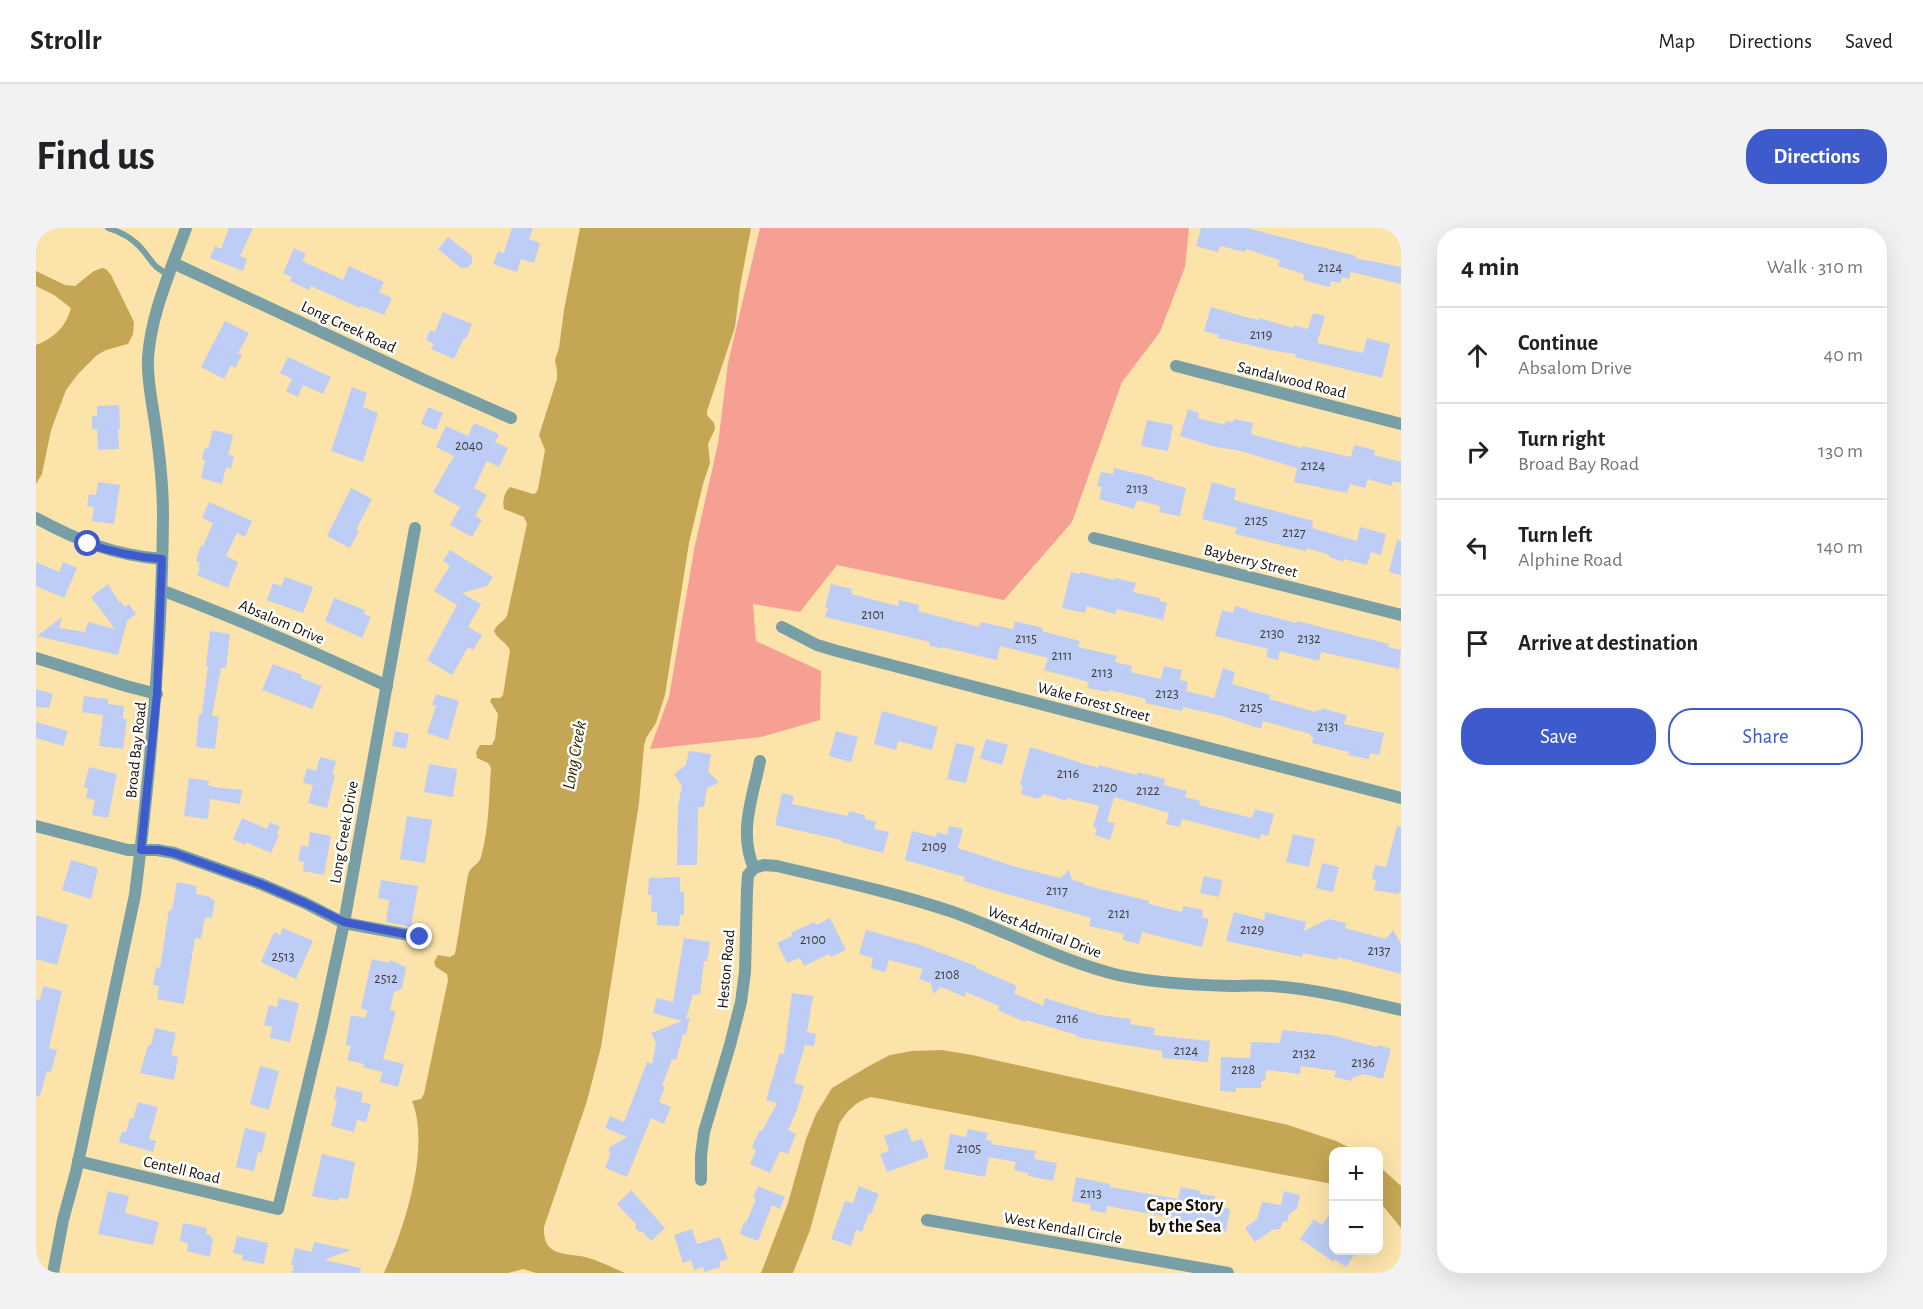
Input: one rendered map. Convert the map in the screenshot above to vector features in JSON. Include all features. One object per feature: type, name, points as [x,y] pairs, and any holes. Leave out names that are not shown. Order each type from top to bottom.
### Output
[{"type":"street","name":"Broad Bay Road","points":[[53,1273],[135,895],[141,850],[157,694],[163,513],[161,465],[149,383],[148,358],[156,314],[186,228]]},
{"type":"street","name":"Long Creek Road","points":[[172,268],[511,418]]},
{"type":"street","name":"Sandalwood Road","points":[[1176,366],[1401,424]]},
{"type":"street","points":[[36,518],[88,544],[140,557],[162,559]]},
{"type":"street","name":"Long Creek Drive","points":[[278,1209],[322,1026],[344,922],[414,528]]},
{"type":"street","name":"Bayberry Street","points":[[1094,538],[1401,615]]},
{"type":"street","name":"Absalom Drive","points":[[161,590],[278,636],[387,686]]},
{"type":"street","name":"Wake Forest Street","points":[[782,627],[817,645],[837,651],[1401,798]]},
{"type":"street","points":[[36,658],[157,694]]},
{"type":"street","points":[[754,868],[746,842],[746,827],[760,761]]},
{"type":"street","points":[[36,825],[128,850],[158,850],[174,853],[261,884],[344,922],[420,937]]},
{"type":"street","name":"West Admiral Drive","points":[[754,868],[765,865],[777,866],[953,912],[1055,956],[1120,975],[1158,982],[1272,986],[1401,1010]]},
{"type":"street","name":"Heston Road","points":[[701,1180],[704,1132],[741,1002],[745,972],[747,882],[748,875],[754,868]]},
{"type":"street","name":"Centell Road","points":[[78,1161],[278,1209]]},
{"type":"street","name":"West Kendall Circle","points":[[927,1220],[1228,1273]]},
{"type":"lane","points":[[108,228],[130,238],[162,272],[172,268]]},
{"type":"shaded area","points":[[760,228],[1189,228],[1185,267],[1160,332],[1122,382],[1072,522],[1004,600],[837,565],[800,612],[753,604],[756,641],[821,671],[820,720],[761,737],[650,749],[669,697],[695,545],[718,444],[728,363]]},
{"type":"water","name":"Long Creek","points":[[580,228],[751,228],[735,327],[707,411],[715,429],[708,444],[710,463],[689,543],[665,695],[656,723],[646,738],[644,746],[639,803],[601,1047],[587,1101],[544,1227],[547,1244],[552,1249],[589,1258],[625,1273],[536,1273],[523,1269],[508,1273],[384,1273],[407,1212],[413,1188],[418,1142],[417,1120],[412,1101],[421,1099],[424,1094],[448,980],[447,974],[436,967],[434,962],[438,955],[450,957],[455,954],[468,875],[480,860],[486,835],[491,768],[488,763],[477,758],[476,752],[480,745],[492,745],[495,739],[498,714],[490,701],[492,698],[500,698],[503,695],[510,651],[494,631],[507,616],[527,524],[524,517],[504,509],[503,500],[510,487],[533,494],[538,489],[545,450],[539,435],[557,379],[555,360]]},
{"type":"water","points":[[102,268],[111,275],[134,322],[133,334],[128,344],[97,355],[66,390],[51,430],[42,474],[36,484],[36,345],[58,331],[66,321],[71,308],[54,295],[36,286],[36,271],[65,285],[75,286],[94,271]]},
{"type":"water","points":[[942,1050],[972,1055],[1288,1125],[1348,1147],[1329,1147],[1329,1183],[871,1097],[852,1107],[839,1124],[810,1230],[793,1273],[761,1273],[788,1203],[806,1139],[816,1114],[832,1088],[890,1055],[912,1051]]},
{"type":"water","points":[[1383,1170],[1401,1186],[1401,1228],[1383,1206]]},
{"type":"building","points":[[229,228],[253,228],[240,256],[247,259],[243,271],[210,258],[215,246],[221,249]]},
{"type":"building","points":[[512,228],[533,228],[529,239],[540,243],[534,263],[521,259],[517,272],[493,264],[498,251],[504,253]]},
{"type":"building","points":[[1201,228],[1247,228],[1356,256],[1355,258],[1401,267],[1401,284],[1351,272],[1349,279],[1342,277],[1340,283],[1331,281],[1330,287],[1303,280],[1304,274],[1278,266],[1280,260],[1246,249],[1245,252],[1220,246],[1218,252],[1196,246]]},
{"type":"building","points":[[448,237],[472,256],[472,263],[467,268],[461,268],[438,249]]},
{"type":"building","points":[[294,248],[306,254],[302,261],[343,280],[349,266],[384,282],[379,292],[392,298],[384,315],[361,306],[360,308],[311,286],[309,290],[290,281],[292,277],[283,273]]},
{"type":"building","points":[[1211,307],[1293,328],[1293,325],[1308,329],[1313,313],[1325,316],[1317,343],[1363,353],[1367,338],[1390,344],[1382,378],[1295,357],[1296,354],[1218,338],[1219,335],[1204,331]]},
{"type":"building","points":[[443,312],[472,324],[454,359],[431,349],[434,344],[426,340],[430,330],[435,332]]},
{"type":"building","points":[[225,321],[249,333],[238,353],[242,355],[235,368],[231,365],[224,379],[201,367]]},
{"type":"building","points":[[288,357],[331,377],[323,394],[303,385],[298,397],[286,391],[292,379],[280,373]]},
{"type":"building","points":[[352,387],[367,393],[363,407],[378,413],[363,462],[331,451]]},
{"type":"building","points":[[119,405],[119,449],[98,450],[97,429],[92,429],[92,416],[97,416],[97,406]]},
{"type":"building","points":[[428,407],[443,413],[436,430],[421,424]]},
{"type":"building","points":[[1188,409],[1199,413],[1198,418],[1225,425],[1225,421],[1233,422],[1234,419],[1253,423],[1251,434],[1302,448],[1302,446],[1351,457],[1354,445],[1375,450],[1374,455],[1401,462],[1401,483],[1393,481],[1391,486],[1368,479],[1365,488],[1350,484],[1347,493],[1294,482],[1297,468],[1180,436]]},
{"type":"building","points":[[1147,420],[1173,425],[1168,451],[1141,446]]},
{"type":"building","points":[[474,423],[499,434],[495,442],[508,448],[499,467],[487,461],[474,488],[487,495],[475,516],[482,520],[472,537],[450,525],[460,507],[433,492],[454,456],[436,447],[446,426],[468,436]]},
{"type":"building","points":[[213,430],[233,435],[228,455],[234,456],[231,469],[226,467],[222,484],[201,478],[205,460],[202,459],[205,448],[208,449]]},
{"type":"building","points":[[1114,468],[1186,488],[1180,516],[1159,512],[1161,506],[1137,500],[1134,509],[1099,499],[1102,487],[1097,486],[1101,472],[1113,474]]},
{"type":"building","points":[[98,482],[120,485],[114,524],[92,521],[94,507],[87,506],[89,494],[96,495]]},
{"type":"building","points":[[1212,482],[1236,489],[1234,500],[1313,521],[1312,528],[1357,541],[1360,527],[1386,534],[1381,555],[1371,552],[1367,565],[1344,559],[1343,562],[1307,548],[1306,551],[1235,534],[1237,528],[1202,519]]},
{"type":"building","points":[[351,488],[372,499],[356,530],[359,531],[350,548],[327,536]]},
{"type":"building","points":[[209,502],[252,521],[245,537],[237,533],[226,556],[238,562],[228,588],[197,575],[200,563],[196,561],[201,545],[203,546],[213,523],[202,518]]},
{"type":"building","points":[[1397,540],[1401,541],[1401,575],[1389,572]]},
{"type":"building","points":[[450,550],[493,577],[487,586],[462,593],[481,604],[468,627],[482,635],[473,650],[468,647],[452,675],[427,660],[457,605],[434,591],[450,566],[443,561]]},
{"type":"building","points":[[36,562],[59,572],[63,562],[77,568],[64,598],[36,586]]},
{"type":"building","points":[[1071,572],[1136,583],[1133,592],[1160,598],[1160,601],[1167,603],[1163,620],[1117,609],[1115,614],[1087,606],[1085,613],[1062,608]]},
{"type":"building","points":[[285,577],[313,587],[303,613],[267,600],[273,583],[281,586]]},
{"type":"building","points":[[108,584],[119,602],[125,607],[129,604],[136,614],[127,621],[118,655],[37,636],[62,617],[59,628],[85,632],[88,622],[115,629],[91,597]]},
{"type":"building","points":[[831,584],[852,589],[851,594],[898,606],[899,600],[919,605],[918,611],[979,627],[980,622],[1013,629],[1015,621],[1043,628],[1042,631],[1080,641],[1078,647],[1117,656],[1115,662],[1132,666],[1131,672],[1161,679],[1164,666],[1182,670],[1180,680],[1188,682],[1186,691],[1214,698],[1223,668],[1235,672],[1232,684],[1271,695],[1269,699],[1316,712],[1321,711],[1321,708],[1347,715],[1344,724],[1384,733],[1379,755],[1370,753],[1369,759],[1348,755],[1349,752],[1312,743],[1311,734],[1263,721],[1261,729],[1222,716],[1183,707],[1182,711],[1145,703],[1146,699],[1109,690],[1109,692],[1087,688],[1089,682],[1044,670],[1048,658],[1000,646],[997,660],[942,647],[941,649],[929,645],[930,642],[825,617]]},
{"type":"building","points":[[334,598],[365,610],[364,614],[371,617],[362,638],[325,621]]},
{"type":"building","points":[[1235,606],[1389,644],[1388,647],[1401,650],[1399,669],[1321,652],[1319,661],[1280,651],[1278,660],[1266,657],[1268,649],[1215,636],[1222,610],[1233,613]]},
{"type":"building","points":[[210,631],[230,634],[226,668],[221,668],[212,716],[219,717],[215,749],[196,747],[199,714],[202,714],[208,666],[206,666]]},
{"type":"building","points":[[273,664],[302,675],[301,678],[322,686],[312,709],[262,690]]},
{"type":"building","points":[[36,689],[53,694],[49,708],[36,707]]},
{"type":"building","points":[[436,694],[459,701],[448,740],[427,733],[436,706],[432,705]]},
{"type":"building","points":[[84,696],[108,699],[108,704],[124,706],[123,719],[127,719],[123,749],[99,746],[103,715],[82,712]]},
{"type":"building","points":[[882,711],[938,727],[932,750],[898,741],[896,750],[874,744]]},
{"type":"building","points":[[36,722],[68,731],[63,746],[36,738]]},
{"type":"building","points":[[395,731],[409,734],[406,749],[392,746]]},
{"type":"building","points":[[836,731],[858,737],[851,762],[829,756]]},
{"type":"building","points":[[986,739],[1008,745],[1002,765],[980,758]]},
{"type":"building","points":[[956,743],[975,747],[966,783],[947,779]]},
{"type":"building","points":[[1030,747],[1098,768],[1099,765],[1137,775],[1138,772],[1165,779],[1164,785],[1187,791],[1185,797],[1200,801],[1199,805],[1252,818],[1255,809],[1274,814],[1268,836],[1261,834],[1260,839],[1182,819],[1180,827],[1166,824],[1169,813],[1114,797],[1107,822],[1115,823],[1110,840],[1095,835],[1097,828],[1093,827],[1099,806],[1067,798],[1067,801],[1044,794],[1038,799],[1021,794],[1023,786],[1020,785]]},
{"type":"building","points":[[689,751],[711,754],[708,772],[719,782],[707,788],[704,807],[698,807],[697,865],[677,865],[678,806],[682,786],[674,774],[686,765]]},
{"type":"building","points":[[320,757],[336,761],[327,808],[308,803],[313,785],[303,783],[307,768],[316,771]]},
{"type":"building","points":[[429,764],[457,769],[453,797],[424,792]]},
{"type":"building","points":[[89,767],[117,774],[108,818],[92,815],[95,800],[86,798],[88,788],[84,787]]},
{"type":"building","points":[[189,778],[209,781],[208,785],[214,787],[242,790],[240,804],[210,799],[208,819],[184,816]]},
{"type":"building","points":[[782,793],[794,796],[792,804],[848,816],[849,811],[865,815],[865,819],[876,822],[874,829],[889,832],[883,853],[841,842],[841,840],[775,825]]},
{"type":"building","points":[[407,816],[432,820],[425,863],[400,859]]},
{"type":"building","points":[[242,818],[267,829],[270,822],[280,827],[271,853],[233,839]]},
{"type":"building","points":[[949,826],[963,829],[958,848],[1060,878],[1069,870],[1072,880],[1149,901],[1149,904],[1182,912],[1183,906],[1203,910],[1202,917],[1209,919],[1202,947],[1142,932],[1139,944],[1123,940],[1124,934],[1089,926],[1091,918],[964,881],[965,877],[905,860],[912,831],[936,837],[937,832],[947,835]]},
{"type":"building","points":[[1397,826],[1401,827],[1401,892],[1398,894],[1374,890],[1376,880],[1372,879],[1375,865],[1386,867]]},
{"type":"building","points":[[310,832],[331,836],[324,875],[303,871],[304,862],[298,861],[301,845],[308,847]]},
{"type":"building","points":[[1293,834],[1315,839],[1309,867],[1286,862]]},
{"type":"building","points":[[71,860],[98,868],[91,899],[62,890]]},
{"type":"building","points":[[1322,863],[1339,867],[1333,892],[1316,888]]},
{"type":"building","points":[[1204,876],[1222,880],[1219,897],[1200,893]]},
{"type":"building","points":[[680,877],[680,892],[684,892],[684,915],[680,915],[679,926],[657,925],[657,912],[651,912],[652,895],[648,895],[649,878]]},
{"type":"building","points":[[381,880],[418,886],[411,927],[386,922],[389,900],[378,898]]},
{"type":"building","points":[[177,882],[197,886],[196,894],[215,900],[212,918],[205,917],[201,939],[195,938],[184,1004],[157,999],[159,986],[153,985],[156,967],[160,968],[169,910],[172,910]]},
{"type":"building","points":[[1234,912],[1264,920],[1265,912],[1306,922],[1304,931],[1328,919],[1346,923],[1345,928],[1386,939],[1393,930],[1401,944],[1401,974],[1338,957],[1337,960],[1303,953],[1302,957],[1226,941]]},
{"type":"building","points":[[36,915],[68,925],[57,965],[36,959]]},
{"type":"building","points":[[830,918],[846,950],[831,957],[829,954],[804,966],[800,958],[787,963],[777,943],[814,922],[816,925]]},
{"type":"building","points":[[283,928],[313,941],[296,979],[261,962],[274,932],[280,935]]},
{"type":"building","points":[[866,930],[920,945],[976,966],[1017,986],[1014,993],[1043,1006],[1045,998],[1100,1015],[1131,1019],[1130,1024],[1155,1028],[1153,1035],[1210,1041],[1208,1062],[1162,1058],[1162,1051],[1076,1037],[1077,1035],[1026,1020],[1025,1022],[998,1010],[999,1006],[966,992],[965,997],[941,987],[933,994],[931,983],[919,979],[923,969],[889,960],[885,972],[871,968],[873,958],[859,954]]},
{"type":"building","points":[[684,938],[710,942],[707,961],[704,961],[700,995],[693,994],[686,1019],[690,1017],[686,1035],[683,1034],[676,1060],[672,1059],[662,1086],[665,1087],[659,1102],[671,1107],[664,1124],[651,1118],[627,1177],[605,1168],[610,1155],[610,1147],[627,1137],[605,1128],[610,1116],[624,1122],[647,1062],[652,1064],[656,1043],[651,1033],[682,1021],[653,1013],[657,998],[673,1002]]},
{"type":"building","points":[[372,959],[389,963],[390,960],[406,967],[402,989],[394,992],[390,1010],[396,1011],[383,1059],[404,1064],[398,1087],[380,1082],[382,1072],[347,1060],[351,1046],[346,1045],[351,1015],[365,1018],[368,1011],[361,1008]]},
{"type":"building","points":[[43,986],[62,991],[49,1048],[57,1050],[51,1072],[47,1071],[40,1096],[36,1096],[36,999],[40,1000]]},
{"type":"building","points":[[792,993],[813,996],[807,1032],[816,1034],[814,1046],[805,1045],[794,1083],[804,1086],[788,1130],[796,1134],[788,1154],[780,1151],[770,1173],[750,1164],[756,1151],[752,1147],[777,1103],[766,1100],[780,1053],[784,1054]]},
{"type":"building","points":[[279,998],[299,1003],[290,1042],[270,1038],[272,1027],[264,1025],[269,1005],[277,1007]]},
{"type":"building","points":[[155,1028],[176,1033],[171,1055],[178,1057],[174,1080],[140,1073]]},
{"type":"building","points":[[1282,1030],[1331,1035],[1391,1049],[1383,1079],[1363,1074],[1352,1078],[1352,1081],[1334,1077],[1336,1071],[1301,1066],[1300,1074],[1266,1070],[1265,1081],[1261,1081],[1261,1088],[1236,1088],[1236,1092],[1220,1091],[1221,1057],[1250,1058],[1251,1042],[1280,1043]]},
{"type":"building","points":[[260,1066],[279,1071],[269,1110],[250,1104]]},
{"type":"building","points":[[337,1086],[363,1093],[361,1102],[371,1104],[366,1122],[357,1120],[354,1132],[331,1126],[337,1100],[334,1099]]},
{"type":"building","points":[[138,1102],[158,1107],[149,1139],[156,1141],[153,1152],[119,1142],[122,1131],[126,1132],[130,1118],[133,1119]]},
{"type":"building","points":[[245,1128],[266,1133],[262,1153],[258,1152],[254,1171],[236,1167]]},
{"type":"building","points":[[907,1128],[912,1142],[922,1139],[929,1157],[887,1172],[880,1154],[889,1151],[884,1136]]},
{"type":"building","points":[[968,1129],[988,1133],[986,1140],[992,1141],[991,1144],[1036,1151],[1034,1159],[1057,1163],[1053,1181],[1028,1176],[1028,1173],[1014,1170],[1016,1162],[989,1157],[985,1177],[944,1169],[950,1134],[966,1137]]},
{"type":"building","points":[[322,1154],[355,1162],[348,1199],[339,1198],[338,1201],[312,1196]]},
{"type":"building","points":[[1076,1177],[1110,1184],[1110,1187],[1178,1199],[1181,1187],[1201,1191],[1200,1194],[1215,1196],[1214,1206],[1230,1209],[1226,1232],[1174,1222],[1175,1218],[1107,1206],[1106,1213],[1090,1210],[1091,1205],[1072,1201]]},
{"type":"building","points":[[758,1186],[785,1197],[780,1209],[772,1205],[758,1241],[740,1234],[756,1199],[753,1198]]},
{"type":"building","points":[[859,1186],[879,1194],[862,1232],[856,1230],[851,1246],[831,1239],[845,1201],[853,1203]]},
{"type":"building","points":[[631,1190],[665,1228],[651,1241],[643,1232],[635,1228],[636,1224],[617,1204]]},
{"type":"building","points":[[108,1191],[129,1196],[125,1213],[159,1222],[153,1245],[98,1234]]},
{"type":"building","points":[[1284,1191],[1300,1195],[1297,1209],[1289,1214],[1287,1222],[1283,1221],[1280,1229],[1272,1230],[1255,1242],[1245,1228],[1257,1219],[1262,1202],[1281,1205]]},
{"type":"building","points":[[1329,1215],[1329,1255],[1354,1255],[1346,1267],[1334,1259],[1334,1262],[1300,1239],[1314,1219],[1322,1225]]},
{"type":"building","points":[[183,1223],[207,1228],[206,1234],[213,1238],[210,1257],[187,1251],[188,1243],[180,1241]]},
{"type":"building","points":[[692,1229],[697,1244],[720,1237],[728,1259],[719,1262],[721,1267],[704,1272],[703,1267],[694,1270],[691,1260],[683,1263],[674,1235]]},
{"type":"building","points":[[237,1236],[268,1243],[264,1264],[242,1260],[243,1255],[233,1253]]},
{"type":"building","points":[[314,1242],[351,1250],[324,1260],[361,1268],[360,1273],[292,1273],[294,1265],[291,1265],[295,1248],[312,1252]]},
{"type":"district","name":"Cape Story by the Sea","points":[[1185,1215]]},
{"type":"route","points":[[88,544],[113,552],[162,559],[157,694],[141,850],[174,853],[261,884],[344,922],[420,937]]}]
